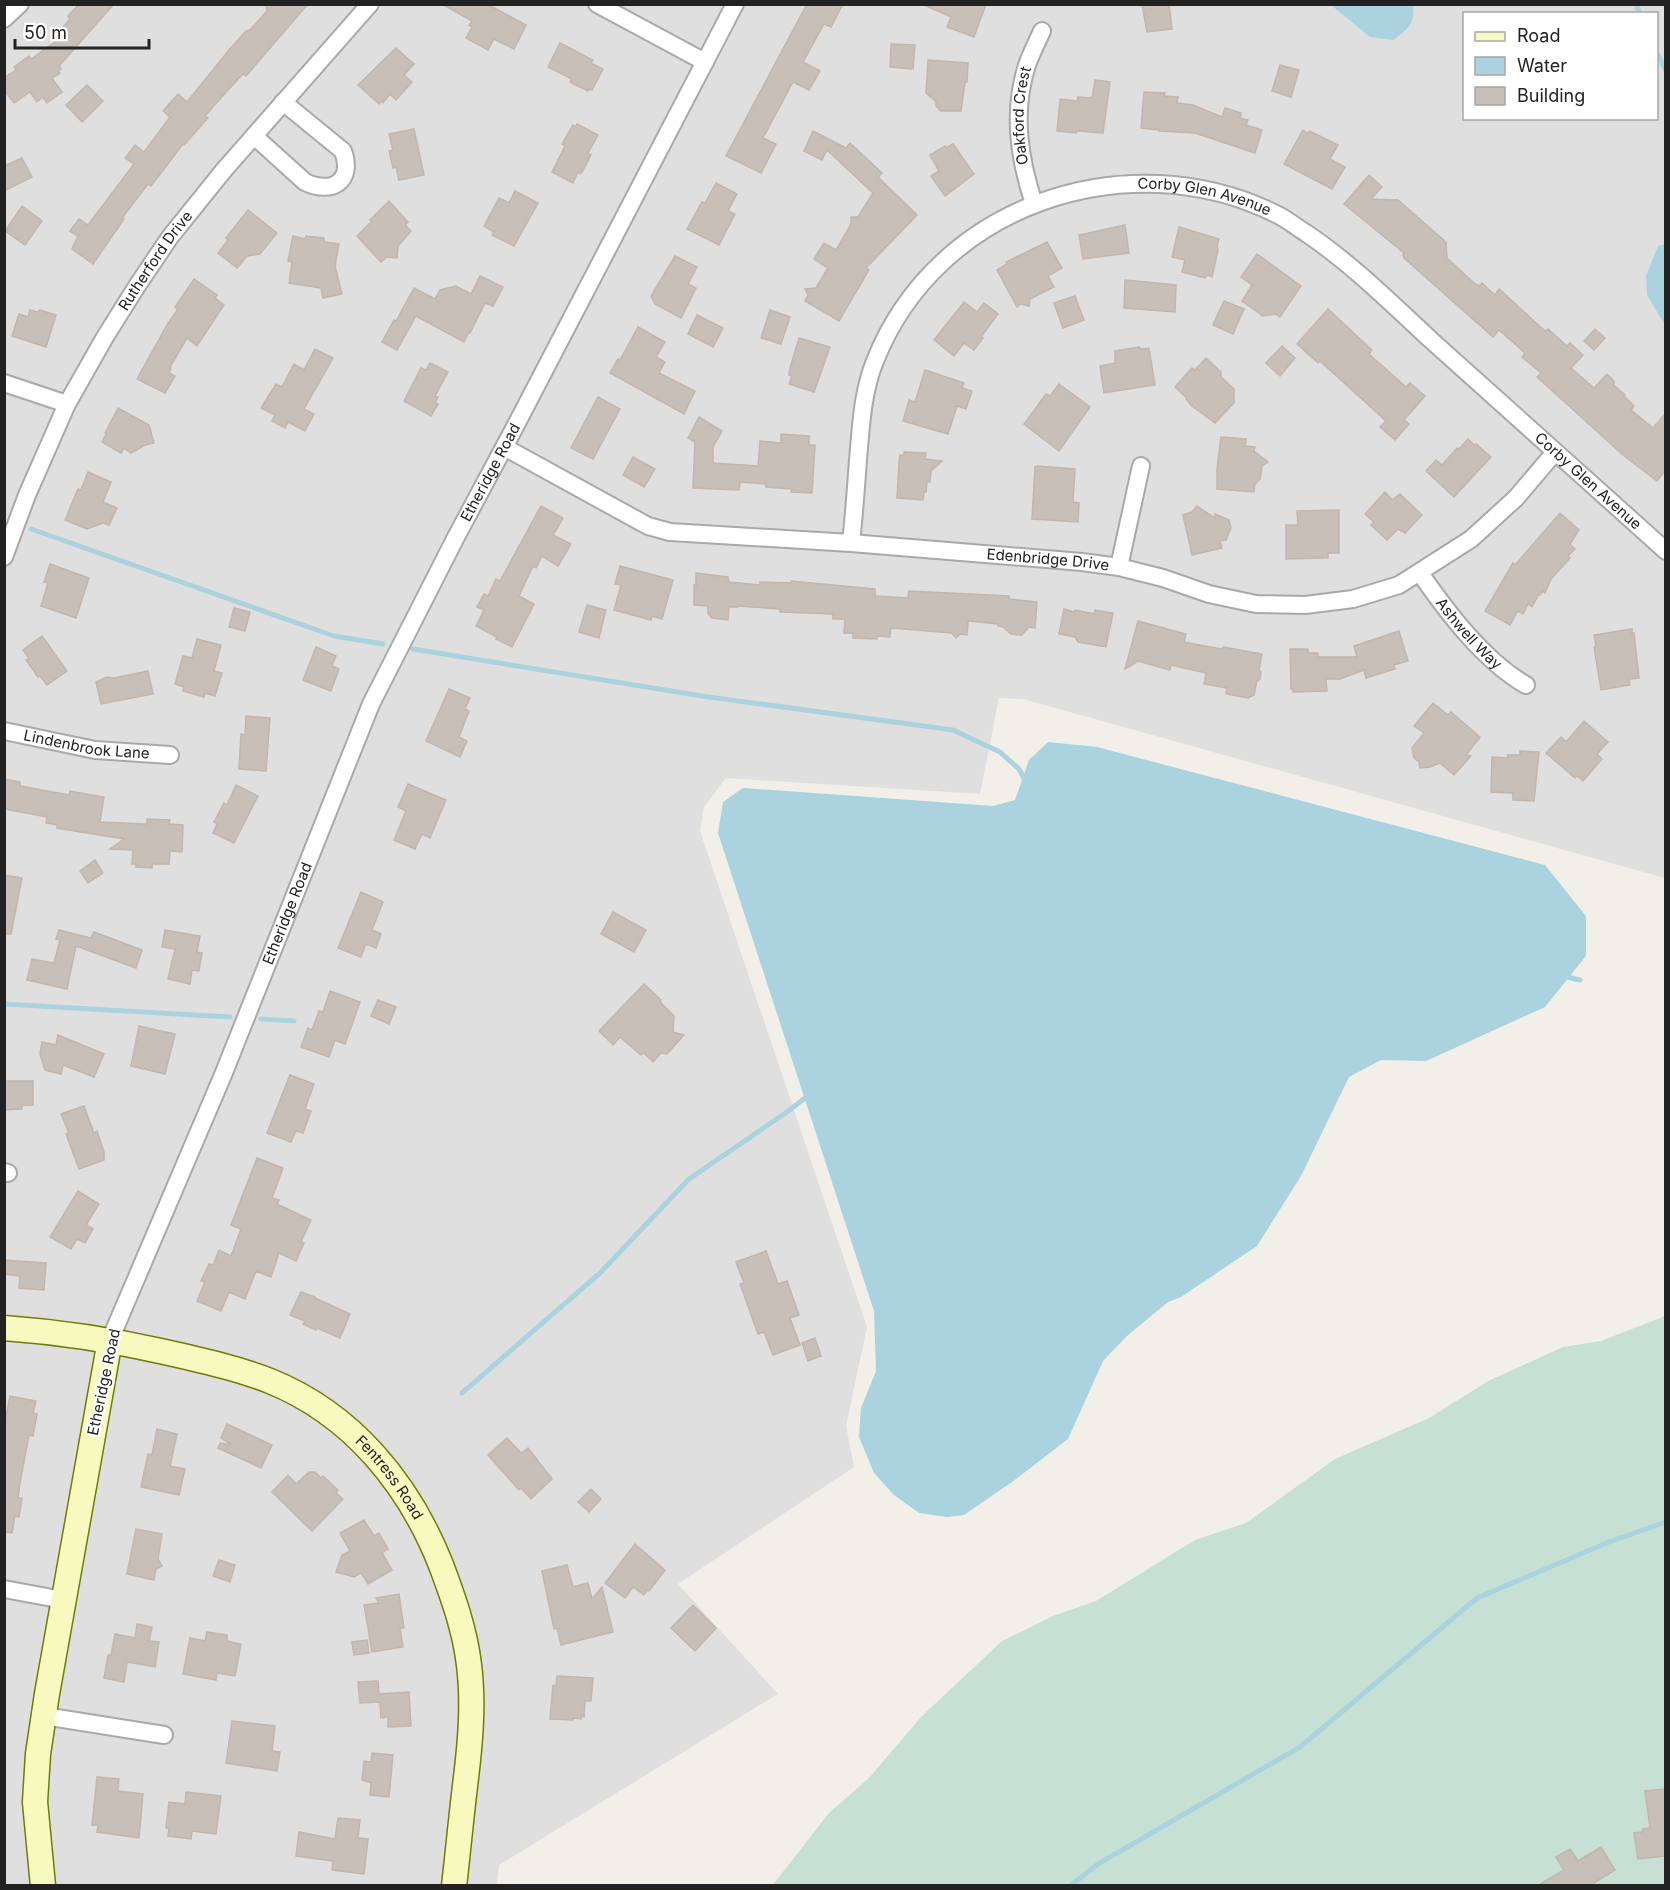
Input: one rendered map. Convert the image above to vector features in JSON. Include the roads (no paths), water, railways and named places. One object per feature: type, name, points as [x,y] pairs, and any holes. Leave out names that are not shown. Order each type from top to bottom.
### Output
[{"type":"street","points":[[4,19],[20,4]]},
{"type":"street","name":"Rutherford Drive","points":[[4,557],[27,495],[67,404],[105,336],[163,247],[224,170],[370,4]]},
{"type":"street","points":[[597,4],[705,62]]},
{"type":"street","name":"Etheridge Road","points":[[43,1886],[35,1802],[38,1754],[110,1340],[223,1075],[371,704],[735,4]]},
{"type":"street","name":"Oakford Crest","points":[[1034,204],[1026,180],[1018,141],[1019,104],[1027,66],[1042,31]]},
{"type":"street","points":[[254,136],[305,182],[316,187],[327,188],[340,182],[345,174],[346,161],[343,151],[283,102]]},
{"type":"street","name":"Corby Glen Avenue","points":[[852,543],[862,407],[874,362],[894,320],[921,283],[954,250],[992,224],[1034,204],[1080,191],[1161,184],[1202,189],[1241,199],[1278,215],[1345,261],[1665,551]]},
{"type":"street","points":[[4,383],[67,404]]},
{"type":"street","name":"Edenbridge Drive","points":[[504,447],[648,526],[670,532],[1048,558],[1119,567],[1163,578],[1209,594],[1256,604],[1305,605],[1362,596],[1400,585],[1420,573],[1478,532],[1516,498],[1556,452]]},
{"type":"street","points":[[1119,567],[1141,466]]},
{"type":"street","name":"Ashwell Way","points":[[1420,573],[1468,634],[1509,676],[1526,685]]},
{"type":"street","name":"Lindenbrook Lane","points":[[4,731],[95,750],[170,755]]},
{"type":"street","name":"Fentress Road","points":[[4,1328],[52,1331],[110,1340],[193,1358],[270,1381],[305,1398],[338,1420],[384,1464],[404,1492],[430,1539],[452,1593],[470,1665],[469,1750],[454,1886]]},
{"type":"street","points":[[4,1589],[63,1600]]},
{"type":"street","points":[[44,1716],[164,1735]]},
{"type":"water","points":[[1331,5],[1413,5],[1413,17],[1407,29],[1394,40],[1370,37]]},
{"type":"water","points":[[1666,244],[1665,325],[1647,295],[1646,276],[1658,246]]},
{"type":"water","points":[[1048,742],[1097,747],[1545,865],[1586,916],[1586,956],[1545,1007],[1426,1061],[1381,1060],[1349,1077],[1301,1176],[1257,1246],[1181,1297],[1168,1302],[1127,1336],[1103,1361],[1068,1439],[964,1515],[947,1517],[919,1513],[894,1495],[874,1473],[859,1437],[861,1408],[876,1371],[874,1311],[718,833],[723,802],[743,788],[993,806],[1015,800],[1029,760]]},
{"type":"waterway","points":[[1636,4],[1639,12]]},
{"type":"waterway","points":[[1658,55],[1666,71]]},
{"type":"waterway","points":[[31,529],[334,636],[383,644]]},
{"type":"waterway","points":[[413,649],[702,696],[953,730],[1000,752],[1019,769],[1026,782]]},
{"type":"waterway","points":[[1563,976],[1580,980]]},
{"type":"waterway","points":[[4,1004],[230,1017]]},
{"type":"waterway","points":[[261,1019],[294,1021]]},
{"type":"waterway","points":[[462,1393],[600,1273],[689,1179],[810,1094]]},
{"type":"waterway","points":[[1070,1886],[1098,1864],[1300,1747],[1477,1598],[1609,1542],[1666,1522]]}]
